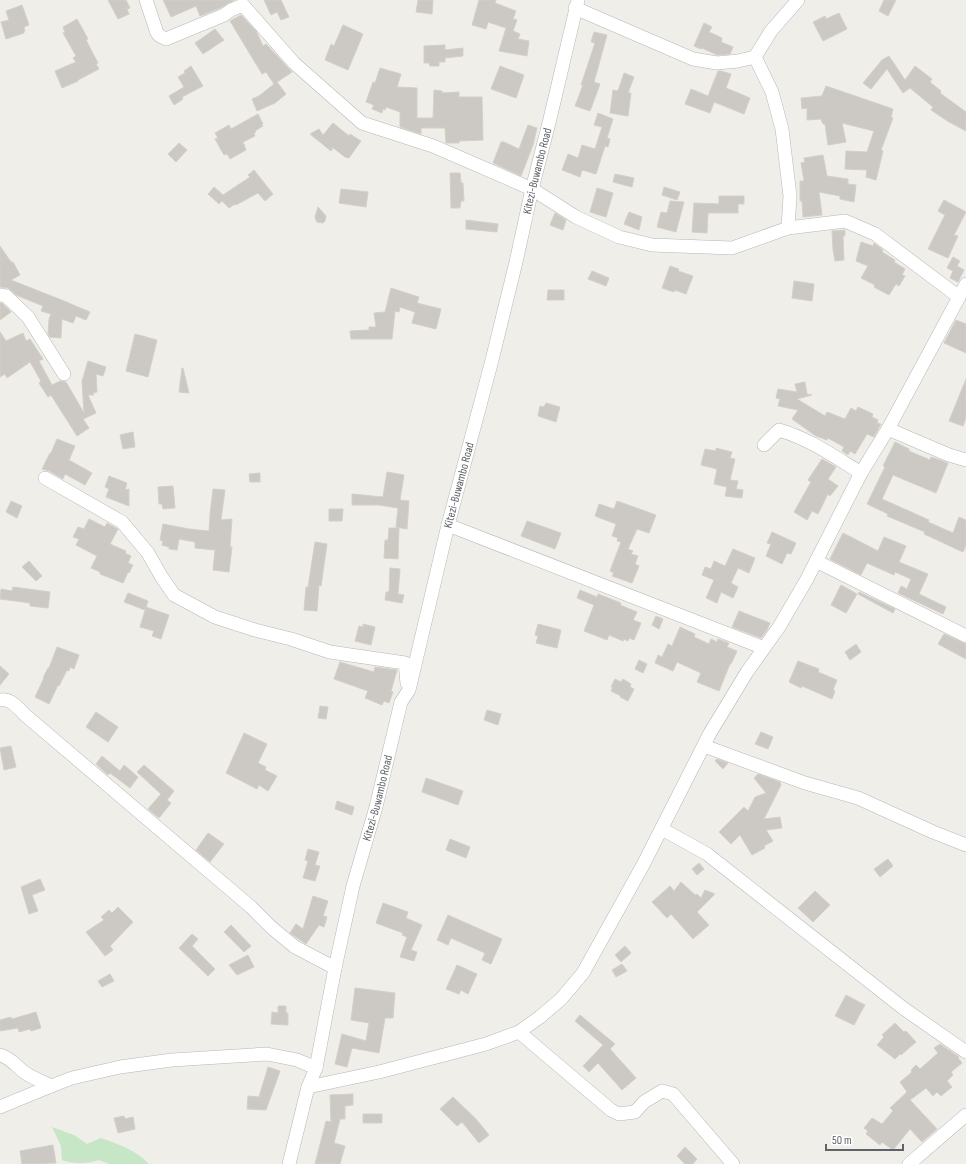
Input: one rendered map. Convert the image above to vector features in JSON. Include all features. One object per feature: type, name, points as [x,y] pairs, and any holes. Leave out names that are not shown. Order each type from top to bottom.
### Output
[{"type":"street","points":[[146,0],[156,32],[166,39],[224,15],[230,10],[243,5],[294,63],[362,123],[433,146],[532,189],[576,217],[619,237],[652,245],[732,248],[788,228],[845,221],[875,234],[959,297]]},
{"type":"street","points":[[577,4],[693,59],[717,63],[738,61],[755,57],[771,30],[798,0]]},
{"type":"street","name":"Kitezi-Buwambo Road","points":[[289,1164],[308,1087],[316,1068],[335,968],[353,886],[376,807],[401,702],[409,690],[448,525],[511,284],[532,189],[577,4]]},
{"type":"street","points":[[755,57],[772,92],[782,129],[790,196],[788,228]]},
{"type":"street","points":[[308,1087],[379,1072],[486,1044],[519,1032],[561,999],[583,973],[662,829],[704,746],[747,672],[778,627],[816,561],[861,474],[888,429],[966,284]]},
{"type":"street","points":[[0,295],[6,296],[28,317],[64,374]]},
{"type":"street","points":[[888,429],[949,455],[966,460]]},
{"type":"street","points":[[764,445],[779,430],[796,435],[817,446],[861,474]]},
{"type":"street","points":[[45,478],[122,522],[148,552],[161,576],[174,595],[215,617],[255,630],[291,639],[330,652],[405,663],[409,690]]},
{"type":"street","points":[[448,525],[764,648]]},
{"type":"street","points":[[816,561],[966,636]]},
{"type":"street","points":[[0,700],[9,701],[15,705],[252,906],[272,928],[294,947],[335,968]]},
{"type":"street","points":[[704,746],[805,782],[858,798],[933,832],[966,845]]},
{"type":"street","points":[[662,829],[707,854],[903,1008],[966,1052]]},
{"type":"street","points":[[519,1032],[611,1110],[619,1114],[635,1112],[644,1102],[662,1091],[673,1094],[733,1164]]},
{"type":"street","points":[[0,1107],[51,1086],[87,1074],[172,1060],[267,1054],[297,1060],[316,1068]]},
{"type":"street","points":[[0,1056],[5,1057],[24,1072],[51,1086]]},
{"type":"street","points":[[909,1164],[966,1116]]},
{"type":"green space","points":[[52,1127],[74,1135],[87,1144],[101,1138],[133,1151],[149,1164],[109,1164],[99,1160],[85,1163],[75,1163],[62,1160],[61,1146]]},
{"type":"building","points":[[108,0],[126,0],[130,8],[127,9],[129,14],[118,19]]},
{"type":"building","points":[[163,0],[234,0],[220,8],[200,16],[196,6],[171,17]]},
{"type":"building","points":[[264,0],[281,0],[289,17],[281,20],[277,12],[271,15]]},
{"type":"building","points":[[418,0],[433,0],[432,14],[416,12]]},
{"type":"building","points":[[479,0],[496,0],[495,3],[516,11],[513,19],[517,20],[513,31],[520,34],[518,39],[529,41],[527,56],[499,51],[506,28],[488,22],[486,29],[472,25]]},
{"type":"building","points":[[884,0],[896,0],[888,16],[879,11]]},
{"type":"building","points":[[22,5],[29,25],[24,27],[24,33],[6,39],[1,22],[9,20],[6,11]]},
{"type":"building","points":[[839,13],[847,29],[823,41],[813,22],[825,16],[826,19]]},
{"type":"building","points":[[241,15],[256,31],[263,46],[266,44],[292,72],[277,82],[286,94],[275,103],[257,111],[252,99],[259,96],[274,84],[266,72],[262,74],[230,21]]},
{"type":"building","points":[[77,19],[88,39],[86,40],[98,63],[96,64],[99,69],[62,88],[55,71],[76,62],[73,58],[76,56],[63,33],[65,32],[63,27]]},
{"type":"building","points":[[704,23],[712,27],[709,32],[722,38],[721,42],[733,47],[730,54],[717,55],[694,46]]},
{"type":"building","points":[[343,25],[363,34],[348,70],[325,60],[331,44],[334,46]]},
{"type":"building","points":[[215,29],[224,40],[203,54],[195,43]]},
{"type":"building","points":[[594,32],[607,35],[594,82],[600,84],[590,111],[575,106],[583,85],[581,85],[595,43],[591,42]]},
{"type":"building","points":[[445,45],[445,50],[463,48],[463,56],[445,58],[445,62],[439,62],[439,66],[430,66],[429,63],[424,63],[424,46]]},
{"type":"building","points":[[889,56],[905,80],[915,66],[932,79],[930,82],[941,91],[940,93],[966,112],[966,131],[931,110],[933,107],[910,88],[903,93],[887,69],[871,89],[863,83],[882,60]]},
{"type":"building","points":[[191,66],[203,86],[182,97],[183,99],[174,105],[169,96],[184,87],[178,77],[185,73],[184,71]]},
{"type":"building","points":[[500,66],[524,75],[516,98],[491,89]]},
{"type":"building","points":[[380,68],[401,74],[397,87],[417,88],[417,118],[433,118],[434,90],[442,91],[442,93],[459,92],[459,97],[482,97],[483,140],[446,143],[445,128],[421,128],[421,134],[400,127],[400,112],[386,107],[385,110],[383,109],[382,113],[372,109],[374,105],[366,102]]},
{"type":"building","points":[[718,71],[731,74],[726,88],[750,98],[744,114],[714,102],[710,113],[685,104],[691,89],[708,96]]},
{"type":"building","points":[[624,73],[634,77],[628,93],[631,93],[628,116],[610,113],[613,90],[618,91]]},
{"type":"building","points":[[826,86],[893,109],[891,117],[893,118],[881,150],[883,151],[876,180],[866,177],[867,170],[845,169],[846,151],[867,152],[874,131],[842,123],[846,142],[828,145],[825,124],[823,124],[821,119],[807,120],[807,108],[802,109],[801,98],[822,96]]},
{"type":"building","points":[[598,113],[613,119],[607,138],[610,139],[608,147],[605,146],[596,174],[582,170],[580,177],[562,170],[568,154],[578,158],[582,145],[595,149],[602,127],[594,125]]},
{"type":"building","points":[[258,114],[263,124],[261,125],[263,126],[255,131],[255,136],[243,142],[246,150],[230,159],[227,154],[224,155],[215,139],[218,138],[215,133],[229,125],[231,129]]},
{"type":"building","points":[[333,123],[349,136],[350,134],[361,141],[349,158],[345,157],[332,147],[331,151],[310,134],[319,129],[323,135]]},
{"type":"building","points":[[528,125],[537,128],[533,145],[521,176],[493,163],[501,142],[519,149]]},
{"type":"building","points":[[179,143],[187,150],[176,162],[168,154]]},
{"type":"building","points":[[823,155],[827,176],[848,179],[848,184],[856,185],[854,202],[840,199],[840,196],[819,192],[822,215],[803,217],[802,201],[800,201],[800,181],[804,181],[801,163],[805,162],[804,158]]},
{"type":"building","points":[[254,170],[273,194],[265,201],[258,193],[229,208],[222,201],[219,204],[208,194],[214,187],[223,195],[250,177],[248,175]]},
{"type":"building","points":[[450,173],[460,173],[461,183],[463,183],[464,201],[461,201],[460,208],[451,208]]},
{"type":"building","points":[[615,174],[634,178],[632,187],[613,182]]},
{"type":"building","points":[[664,187],[680,192],[677,200],[662,195]]},
{"type":"building","points":[[597,188],[613,193],[606,217],[590,212]]},
{"type":"building","points":[[341,189],[368,192],[366,207],[339,203]]},
{"type":"building","points":[[719,196],[744,196],[744,204],[738,204],[738,213],[708,213],[707,233],[692,232],[694,203],[719,204]]},
{"type":"building","points":[[944,200],[966,212],[954,235],[958,236],[948,258],[928,249],[945,215],[938,211]]},
{"type":"building","points":[[670,201],[684,202],[676,232],[657,227],[661,212],[667,213]]},
{"type":"building","points":[[318,207],[326,216],[323,223],[317,222],[315,217]]},
{"type":"building","points":[[629,212],[642,217],[639,230],[624,224]]},
{"type":"building","points":[[555,213],[566,220],[563,230],[550,225]]},
{"type":"building","points":[[466,220],[498,224],[497,232],[466,229]]},
{"type":"building","points":[[845,230],[845,236],[843,236],[844,260],[835,261],[832,231]]},
{"type":"building","points":[[861,242],[873,246],[874,243],[883,250],[882,252],[895,260],[894,262],[905,269],[902,275],[905,276],[899,286],[896,284],[889,295],[874,287],[875,285],[861,278],[868,266],[856,261]]},
{"type":"building","points":[[0,246],[11,262],[13,262],[20,275],[11,280],[90,312],[86,320],[76,316],[73,323],[62,319],[61,338],[50,337],[48,334],[49,319],[51,314],[41,311],[43,306],[16,295],[8,288],[0,287]]},
{"type":"building","points":[[953,257],[960,261],[957,266],[964,270],[958,282],[950,278],[953,271],[947,268]]},
{"type":"building","points":[[670,266],[679,269],[678,271],[693,276],[686,294],[675,290],[674,292],[662,288]]},
{"type":"building","points":[[592,271],[609,278],[606,286],[588,279]]},
{"type":"building","points":[[794,281],[814,284],[812,301],[792,298]]},
{"type":"building","points":[[391,288],[419,297],[417,303],[441,309],[436,329],[412,323],[415,312],[400,307],[399,312],[395,311],[392,339],[351,339],[350,331],[369,330],[369,327],[376,327],[374,313],[385,312]]},
{"type":"building","points":[[548,290],[564,290],[564,300],[547,300]]},
{"type":"building","points":[[0,303],[2,303],[11,312],[0,320]]},
{"type":"building","points":[[956,320],[966,324],[966,353],[944,343]]},
{"type":"building","points":[[0,332],[6,341],[23,333],[26,341],[30,339],[43,359],[39,361],[52,385],[60,381],[66,382],[84,413],[82,381],[88,361],[106,367],[103,376],[96,374],[97,392],[93,393],[94,395],[88,395],[96,413],[83,419],[89,428],[77,436],[51,395],[48,397],[39,383],[41,381],[30,362],[7,378],[5,374],[0,377]]},
{"type":"building","points":[[135,334],[157,340],[148,377],[126,371]]},
{"type":"building","points":[[183,368],[189,393],[179,392]]},
{"type":"building","points":[[966,379],[966,418],[963,426],[949,421]]},
{"type":"building","points":[[805,382],[807,394],[812,395],[797,399],[825,416],[827,412],[845,419],[851,408],[856,411],[858,407],[873,414],[872,417],[878,420],[877,423],[881,424],[874,437],[867,434],[855,454],[850,451],[848,455],[842,451],[844,447],[828,438],[827,440],[816,436],[792,419],[798,410],[778,406],[780,399],[776,398],[778,389],[797,392],[795,384]]},
{"type":"building","points":[[546,403],[560,407],[556,422],[538,416],[540,406],[544,407]]},
{"type":"building","points":[[133,432],[135,447],[123,449],[120,435]]},
{"type":"building","points":[[57,439],[75,446],[69,460],[92,473],[85,485],[65,474],[63,479],[49,471],[42,469]]},
{"type":"building","points":[[895,442],[909,449],[909,451],[930,460],[931,457],[948,463],[936,493],[893,475],[882,499],[929,520],[928,522],[953,533],[959,517],[966,520],[966,546],[963,552],[924,534],[925,532],[887,516],[888,514],[867,504]]},
{"type":"building","points":[[716,448],[732,452],[730,458],[735,459],[730,480],[738,481],[736,489],[743,490],[742,498],[725,496],[727,487],[714,484],[717,469],[701,465],[705,449],[716,451]]},
{"type":"building","points":[[822,459],[836,467],[828,479],[838,486],[830,496],[828,494],[818,514],[812,511],[807,520],[794,512],[811,482],[808,480]]},
{"type":"building","points":[[387,472],[404,475],[400,500],[409,501],[407,529],[396,527],[398,508],[379,505],[352,505],[352,494],[383,497]]},
{"type":"building","points":[[260,473],[260,482],[250,482],[249,474]]},
{"type":"building","points":[[109,476],[127,483],[125,490],[129,489],[129,506],[106,497],[109,489],[105,487]]},
{"type":"building","points":[[173,486],[175,508],[163,509],[162,504],[159,504],[158,487]]},
{"type":"building","points":[[213,489],[225,490],[221,520],[232,519],[230,547],[232,547],[229,572],[213,570],[215,550],[195,548],[195,542],[179,539],[177,550],[169,549],[169,547],[162,545],[163,541],[160,540],[163,524],[209,531]]},
{"type":"building","points":[[11,501],[22,506],[17,518],[6,512]]},
{"type":"building","points":[[617,501],[656,515],[649,533],[637,529],[628,549],[633,551],[631,554],[638,556],[635,564],[639,566],[632,583],[612,576],[614,573],[610,571],[621,542],[617,541],[618,538],[612,536],[616,524],[595,516],[599,504],[614,509]]},
{"type":"building","points":[[329,509],[343,509],[342,521],[329,521]]},
{"type":"building","points":[[89,519],[105,527],[107,523],[118,529],[110,544],[126,551],[125,553],[131,556],[128,563],[133,565],[123,583],[100,574],[100,572],[91,568],[97,556],[76,545],[79,539],[73,537],[78,527],[84,529]]},
{"type":"building","points":[[527,521],[561,533],[555,549],[521,536]]},
{"type":"building","points":[[389,528],[399,528],[398,559],[384,558],[385,540],[388,540]]},
{"type":"building","points":[[772,532],[796,543],[791,554],[787,553],[782,564],[766,556],[771,544],[767,543]]},
{"type":"building","points":[[843,533],[878,551],[884,537],[906,546],[899,562],[928,574],[919,594],[946,607],[943,614],[898,593],[901,586],[907,589],[911,579],[895,572],[894,575],[867,563],[861,575],[830,559]]},
{"type":"building","points":[[315,542],[327,544],[321,586],[319,585],[317,611],[304,610],[306,587],[308,587]]},
{"type":"building","points":[[733,549],[755,558],[749,573],[738,568],[731,583],[738,587],[733,598],[721,592],[717,603],[706,598],[714,580],[702,575],[705,567],[711,569],[714,561],[725,566]]},
{"type":"building","points":[[29,561],[42,576],[36,581],[22,567]]},
{"type":"building","points":[[390,568],[400,569],[398,594],[404,595],[402,603],[385,600],[386,592],[389,592]]},
{"type":"building","points":[[841,585],[857,594],[846,613],[831,605]]},
{"type":"building","points":[[13,587],[50,592],[48,608],[30,606],[30,603],[0,599],[1,589],[12,591]]},
{"type":"building","points":[[580,590],[597,597],[598,594],[621,603],[620,605],[637,612],[633,620],[641,623],[634,640],[629,638],[628,641],[624,639],[623,641],[609,635],[607,640],[584,631],[594,605],[577,598]]},
{"type":"building","points":[[859,592],[895,609],[893,613],[858,594]]},
{"type":"building","points":[[128,593],[148,601],[145,610],[124,602]]},
{"type":"building","points":[[146,607],[169,615],[161,639],[152,636],[154,631],[140,627]]},
{"type":"building","points":[[739,611],[770,623],[761,638],[732,627]]},
{"type":"building","points":[[656,616],[663,619],[659,629],[652,625]]},
{"type":"building","points":[[363,624],[375,627],[371,645],[355,641],[359,626],[363,627]]},
{"type":"building","points":[[538,624],[561,630],[557,648],[536,643],[538,636],[535,635]]},
{"type":"building","points":[[680,627],[695,634],[694,637],[709,644],[711,639],[717,642],[718,639],[729,643],[727,647],[737,651],[719,691],[697,682],[701,673],[677,662],[673,671],[655,663],[658,655],[662,657],[668,644],[672,646]]},
{"type":"building","points":[[944,634],[966,644],[966,659],[938,644]]},
{"type":"building","points":[[856,644],[861,652],[850,660],[845,652]]},
{"type":"building","points":[[57,647],[79,655],[74,669],[70,667],[69,671],[67,670],[49,704],[35,697]]},
{"type":"building","points":[[639,660],[647,664],[643,673],[635,669]]},
{"type":"building","points":[[798,661],[819,669],[818,672],[837,680],[833,690],[835,691],[832,699],[789,682]]},
{"type":"building","points":[[340,662],[374,672],[375,667],[397,670],[391,691],[393,692],[389,703],[384,701],[382,705],[365,698],[368,691],[334,679]]},
{"type":"building","points":[[0,666],[9,674],[0,685]]},
{"type":"building","points":[[615,679],[621,682],[623,679],[631,684],[630,687],[634,689],[628,701],[611,691],[613,687],[611,687]]},
{"type":"building","points":[[320,706],[328,707],[326,719],[318,718]]},
{"type":"building","points":[[487,710],[501,714],[498,725],[484,720]]},
{"type":"building","points":[[96,712],[118,727],[108,742],[86,727]]},
{"type":"building","points":[[761,732],[773,737],[768,749],[755,744]]},
{"type":"building","points":[[244,733],[267,744],[258,763],[266,767],[265,770],[277,776],[268,791],[259,785],[257,789],[226,773]]},
{"type":"building","points":[[11,746],[16,767],[4,770],[0,748]]},
{"type":"building","points":[[102,756],[120,771],[124,765],[138,777],[130,788],[110,773],[108,775],[96,764]]},
{"type":"building","points":[[717,759],[728,763],[723,769],[715,761]]},
{"type":"building","points":[[144,765],[174,791],[167,800],[171,803],[159,818],[148,809],[161,794],[137,772]]},
{"type":"building","points":[[758,774],[780,782],[781,785],[764,819],[780,817],[782,828],[766,830],[773,841],[764,846],[765,848],[752,855],[740,835],[731,844],[719,832],[744,807],[748,811],[755,797],[766,793],[754,778]]},
{"type":"building","points":[[426,778],[463,791],[458,805],[422,792]]},
{"type":"building","points":[[337,801],[354,807],[352,815],[335,809]]},
{"type":"building","points":[[208,833],[224,844],[210,862],[196,850]]},
{"type":"building","points":[[450,839],[470,847],[466,858],[446,850]]},
{"type":"building","points":[[308,849],[319,852],[315,865],[320,866],[315,881],[303,878],[308,861],[305,860]]},
{"type":"building","points":[[888,859],[893,866],[880,877],[874,869]]},
{"type":"building","points":[[699,863],[704,869],[697,875],[692,869]]},
{"type":"building","points":[[40,879],[45,890],[32,895],[38,911],[29,914],[21,887]]},
{"type":"building","points":[[681,882],[695,895],[697,894],[701,898],[705,890],[715,894],[697,912],[709,925],[693,939],[671,914],[667,918],[652,902],[670,886],[674,891]]},
{"type":"building","points":[[815,891],[830,905],[813,922],[798,908]]},
{"type":"building","points":[[313,896],[328,901],[323,916],[327,917],[324,927],[319,925],[306,944],[290,933],[296,924],[303,929]]},
{"type":"building","points":[[383,903],[408,912],[406,918],[422,925],[411,950],[417,952],[414,961],[400,957],[407,937],[402,935],[403,933],[376,923]]},
{"type":"building","points":[[118,907],[133,922],[110,946],[113,950],[105,956],[86,932],[104,920],[101,917],[109,910],[112,913]]},
{"type":"building","points":[[448,915],[502,939],[491,964],[482,960],[485,953],[451,938],[448,945],[437,940]]},
{"type":"building","points":[[231,925],[251,946],[244,952],[224,932]]},
{"type":"building","points":[[192,934],[198,939],[192,946],[215,969],[208,976],[179,948]]},
{"type":"building","points":[[625,946],[631,953],[621,962],[615,955]]},
{"type":"building","points":[[248,955],[254,967],[237,975],[229,965]]},
{"type":"building","points":[[622,964],[627,971],[616,977],[612,970]]},
{"type":"building","points":[[457,965],[477,974],[468,994],[461,990],[459,994],[446,989]]},
{"type":"building","points":[[110,974],[114,981],[102,987],[98,981]]},
{"type":"building","points":[[355,988],[395,993],[393,1018],[385,1018],[379,1053],[352,1048],[347,1067],[335,1064],[342,1034],[366,1041],[369,1023],[351,1020]]},
{"type":"building","points":[[846,995],[865,1005],[854,1025],[835,1016]]},
{"type":"building","points":[[278,1006],[286,1006],[286,1013],[288,1013],[288,1025],[271,1024],[272,1012],[278,1013]]},
{"type":"building","points":[[36,1012],[41,1028],[19,1032],[18,1028],[0,1031],[0,1020],[11,1017],[12,1019]]},
{"type":"building","points":[[580,1015],[615,1044],[610,1049],[636,1078],[622,1090],[598,1063],[589,1072],[583,1066],[603,1045],[575,1021]]},
{"type":"building","points":[[895,1023],[904,1032],[906,1031],[916,1042],[895,1059],[877,1045],[884,1037],[882,1035]]},
{"type":"building","points":[[940,1044],[959,1057],[958,1058],[962,1063],[951,1072],[953,1075],[947,1081],[952,1087],[941,1096],[937,1092],[933,1096],[926,1088],[910,1100],[937,1129],[922,1142],[910,1129],[893,1150],[882,1142],[880,1145],[866,1134],[868,1131],[864,1128],[872,1118],[882,1124],[893,1111],[890,1108],[907,1092],[900,1082],[912,1072],[911,1070],[916,1065],[920,1069],[938,1053],[934,1048]]},
{"type":"building","points":[[268,1067],[280,1071],[266,1110],[247,1109],[248,1096],[259,1097]]},
{"type":"building","points":[[353,1094],[353,1105],[345,1106],[345,1119],[340,1119],[334,1143],[345,1146],[340,1164],[315,1164],[326,1121],[331,1122],[330,1095]]},
{"type":"building","points":[[453,1097],[476,1119],[489,1135],[479,1143],[462,1122],[457,1126],[440,1109]]},
{"type":"building","points":[[363,1114],[382,1114],[382,1123],[363,1123]]},
{"type":"building","points":[[124,1116],[125,1119],[133,1117],[135,1129],[118,1133],[114,1118]]},
{"type":"building","points":[[53,1145],[56,1163],[22,1164],[20,1151]]},
{"type":"building","points":[[685,1147],[697,1159],[693,1164],[685,1164],[677,1156]]}]
